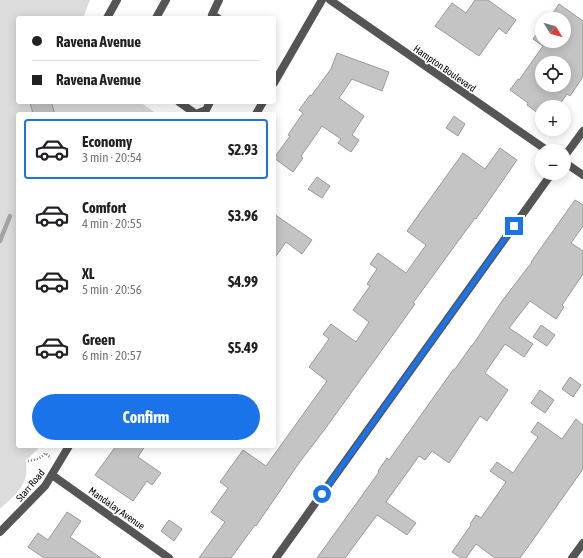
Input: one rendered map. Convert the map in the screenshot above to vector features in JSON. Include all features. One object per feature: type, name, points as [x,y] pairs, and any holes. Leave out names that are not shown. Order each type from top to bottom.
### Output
[{"type":"street","points":[[108,16],[117,0]]},
{"type":"street","points":[[157,16],[166,0]]},
{"type":"street","points":[[213,16],[219,0]]},
{"type":"street","points":[[276,80],[322,0]]},
{"type":"street","name":"Hampton Boulevard","points":[[330,0],[538,144]]},
{"type":"street","points":[[183,104],[193,112]]},
{"type":"street","points":[[201,112],[206,110],[209,104]]},
{"type":"street","points":[[571,147],[583,131]]},
{"type":"street","points":[[571,167],[583,175]]},
{"type":"street","points":[[276,558],[547,180]]},
{"type":"street","name":"Starr Road","points":[[0,532],[38,494],[52,475],[68,448]]},
{"type":"street","name":"Mandalay Avenue","points":[[52,475],[169,558]]},
{"type":"street","points":[[572,558],[583,543]]},
{"type":"path","points":[[28,461],[37,460],[45,453],[59,464]]},
{"type":"shaded area","points":[[0,0],[90,0],[84,16],[16,16],[16,104],[143,104],[154,112],[16,112],[16,448],[39,448],[26,460],[26,476],[22,486],[0,509]]},
{"type":"building","points":[[475,0],[488,0],[516,20],[506,34],[499,28],[479,56],[435,26],[452,3],[466,13]]},
{"type":"building","points":[[559,4],[570,12],[554,12]]},
{"type":"building","points":[[571,12],[583,21],[583,77],[570,96],[567,94],[563,100],[535,100],[535,111],[527,105],[528,103],[510,90],[535,57],[535,92],[571,92],[571,56],[536,56],[542,48],[571,48]]},
{"type":"building","points":[[337,53],[389,72],[382,91],[352,79],[339,98],[364,116],[352,135],[359,140],[351,152],[338,143],[341,139],[322,126],[301,156],[303,158],[293,172],[276,159],[276,155],[290,136],[288,135],[303,113],[299,110],[331,69]]},
{"type":"building","points":[[30,104],[52,104],[54,112],[32,112]]},
{"type":"building","points":[[454,116],[465,124],[458,136],[446,128]]},
{"type":"building","points":[[500,148],[517,160],[476,219],[475,218],[413,303],[415,304],[299,463],[256,526],[255,525],[231,558],[199,558],[225,522],[211,512],[228,488],[220,482],[243,450],[266,466],[327,381],[309,367],[329,339],[323,334],[331,324],[356,342],[369,322],[353,310],[370,286],[367,284],[377,269],[370,264],[378,253],[406,273],[426,245],[407,231],[463,153],[485,169]]},
{"type":"building","points":[[317,177],[330,186],[322,198],[308,189]]},
{"type":"building","points":[[575,200],[583,205],[583,226],[571,243],[583,251],[583,274],[562,305],[564,307],[556,319],[530,301],[509,328],[533,344],[524,357],[505,344],[485,373],[508,390],[487,421],[480,416],[449,463],[432,451],[425,460],[419,456],[386,502],[416,523],[407,535],[377,515],[345,558],[317,558],[379,472],[378,471],[387,458],[389,460],[453,370],[472,346],[502,301],[532,262]]},
{"type":"building","points":[[276,215],[312,240],[302,254],[286,242],[276,256]]},
{"type":"building","points":[[541,325],[555,335],[547,346],[533,337]]},
{"type":"building","points":[[570,377],[581,385],[573,397],[562,389]]},
{"type":"building","points":[[540,390],[554,400],[545,413],[531,403]]},
{"type":"building","points":[[576,419],[583,425],[583,469],[520,558],[495,558],[476,544],[466,558],[461,558],[452,552],[471,525],[470,524],[476,515],[481,518],[506,482],[490,471],[497,462],[513,473],[538,437],[531,432],[538,422],[562,439]]},
{"type":"building","points":[[115,448],[144,448],[138,457],[161,473],[152,485],[147,481],[133,501],[95,475]]},
{"type":"building","points":[[67,512],[81,521],[70,537],[101,558],[44,558],[28,547],[38,533],[48,540]]},
{"type":"building","points":[[169,520],[182,529],[174,541],[161,531]]},
{"type":"waterway","points":[[0,241],[10,216]]},
{"type":"route","points":[[322,494],[514,226]]}]
